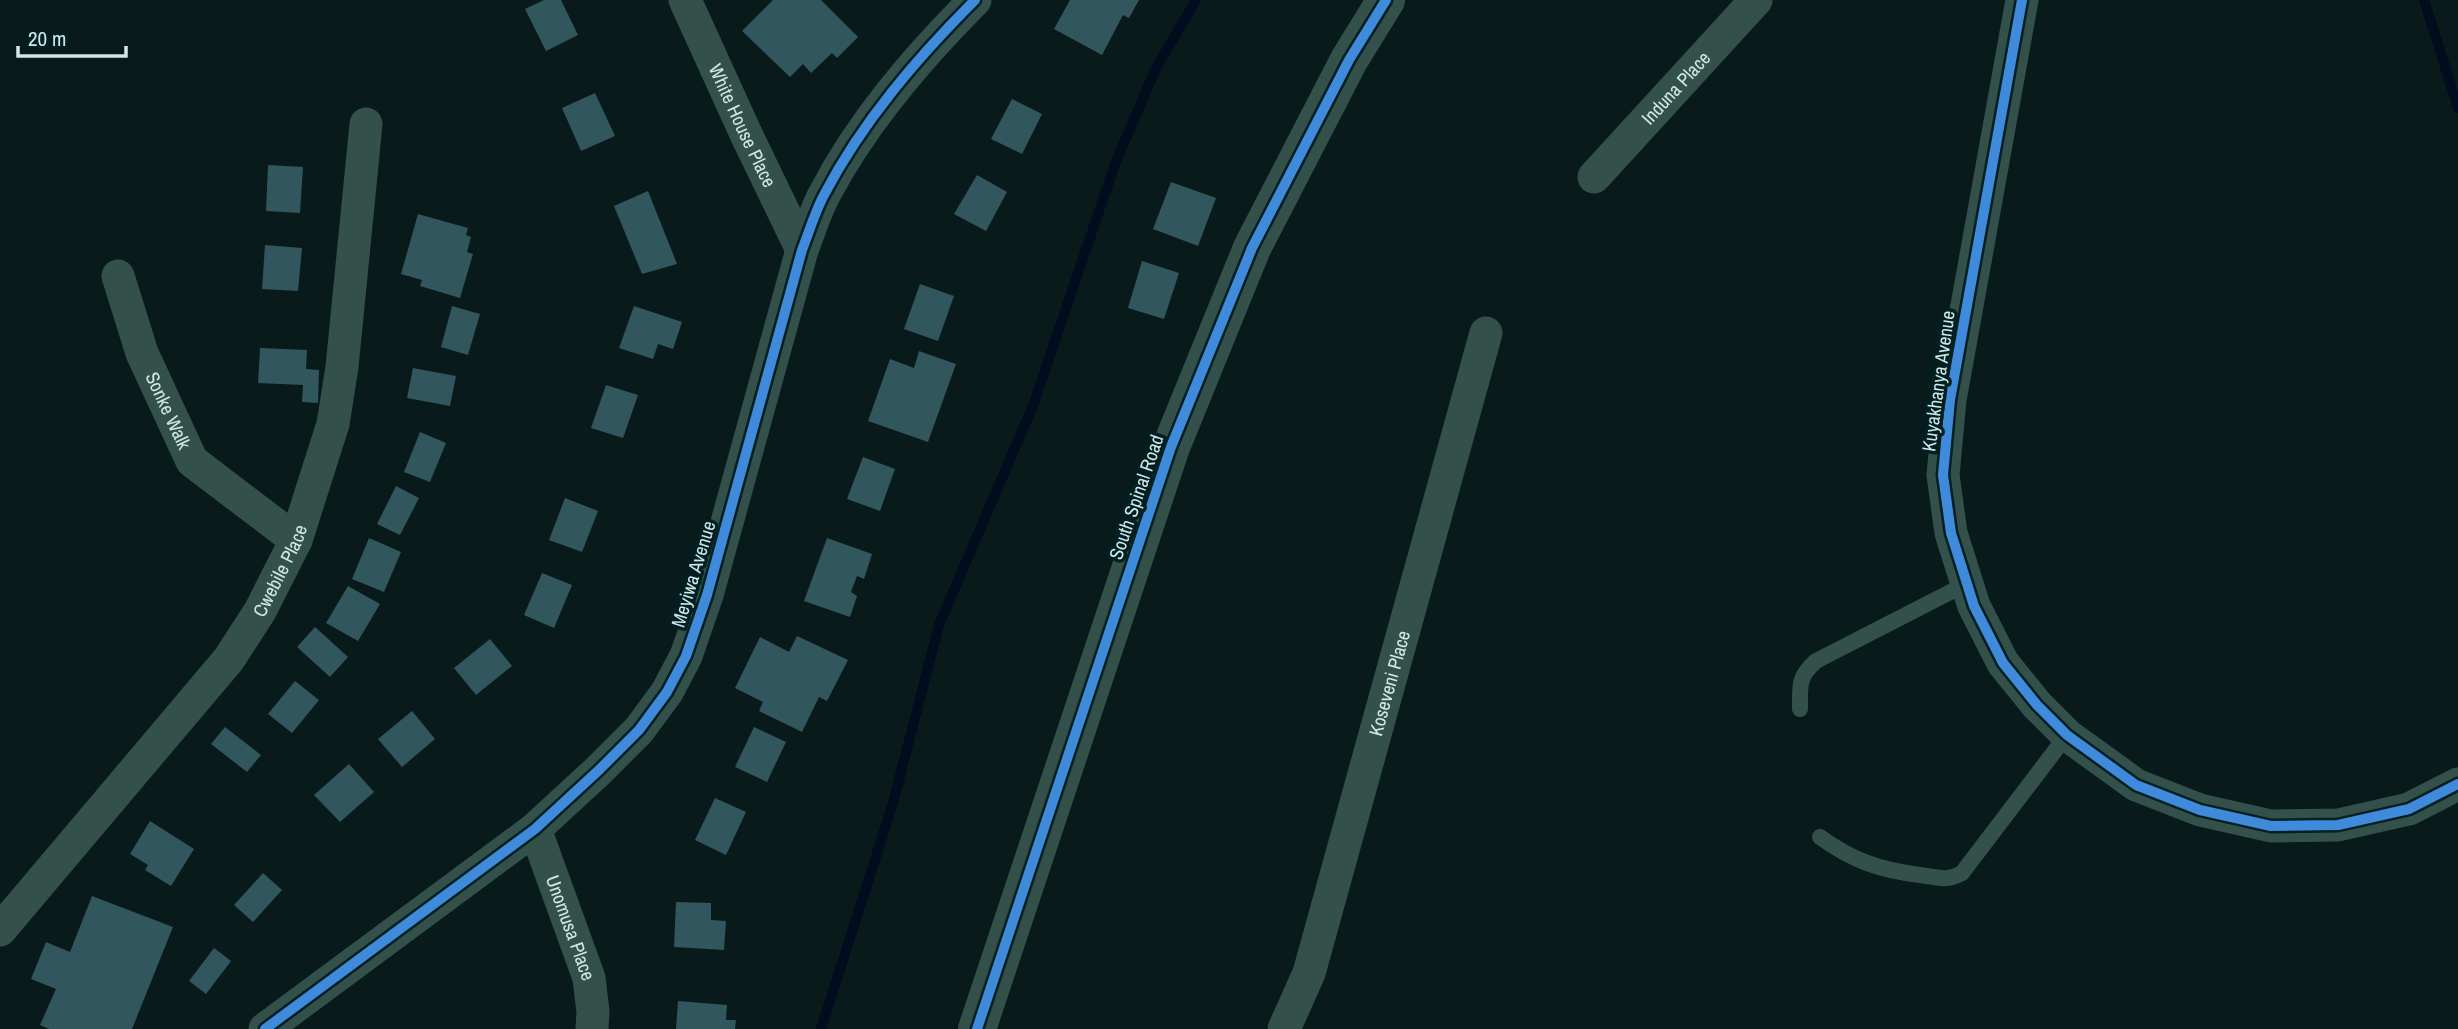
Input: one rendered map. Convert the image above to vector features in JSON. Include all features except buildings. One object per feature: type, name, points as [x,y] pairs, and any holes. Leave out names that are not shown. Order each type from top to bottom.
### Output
[{"type":"street","name":"White House Place","points":[[685,0],[802,250]]},
{"type":"street","name":"Meyiwa Avenue","points":[[265,1029],[535,829],[639,730],[667,692],[686,656],[707,595],[802,250],[822,197],[857,137],[903,78],[975,0]]},
{"type":"street","name":"South Spinal Road","points":[[978,1029],[1171,447],[1252,248],[1349,60],[1386,0]]},
{"type":"street","name":"Induna Place","points":[[1594,177],[1756,0]]},
{"type":"street","name":"Kuyakhanya Avenue","points":[[2022,0],[1950,400],[1943,475],[1951,533],[1973,606],[2003,663],[2037,705],[2067,735],[2136,785],[2200,810],[2271,826],[2338,825],[2409,809],[2458,784]]},
{"type":"street","name":"Cwebile Place","points":[[0,930],[229,659],[260,611],[296,540],[333,424],[342,368],[366,124]]},
{"type":"street","name":"Sonke Walk","points":[[118,276],[142,353],[192,461],[296,540]]},
{"type":"street","name":"Koseveni Place","points":[[1284,1029],[1309,973],[1486,333]]},
{"type":"street","name":"Unomusa Place","points":[[535,829],[589,978],[592,1029]]},
{"type":"lane","points":[[1800,709],[1800,688],[1804,672],[1816,661],[1966,584]]},
{"type":"lane","points":[[1820,837],[1841,852],[1864,863],[1891,871],[1949,880],[1962,873],[2067,735]]},
{"type":"waterway","points":[[821,1029],[893,803],[939,625],[1034,403],[1115,164],[1156,68],[1196,0]]},
{"type":"waterway","points":[[2424,0],[2458,108]]},
{"type":"cycle path","points":[[265,1029],[535,829],[639,730],[667,692],[686,656],[707,595],[802,250],[818,208],[839,168],[873,117],[932,45],[975,0]]},
{"type":"cycle path","points":[[977,1029],[1171,447],[1252,248],[1349,60],[1386,0]]},
{"type":"cycle path","points":[[2022,0],[1950,400],[1943,475],[1951,533],[1974,606],[2003,663],[2037,705],[2067,735],[2136,785],[2200,810],[2271,826],[2338,825],[2409,809],[2458,784]]}]
